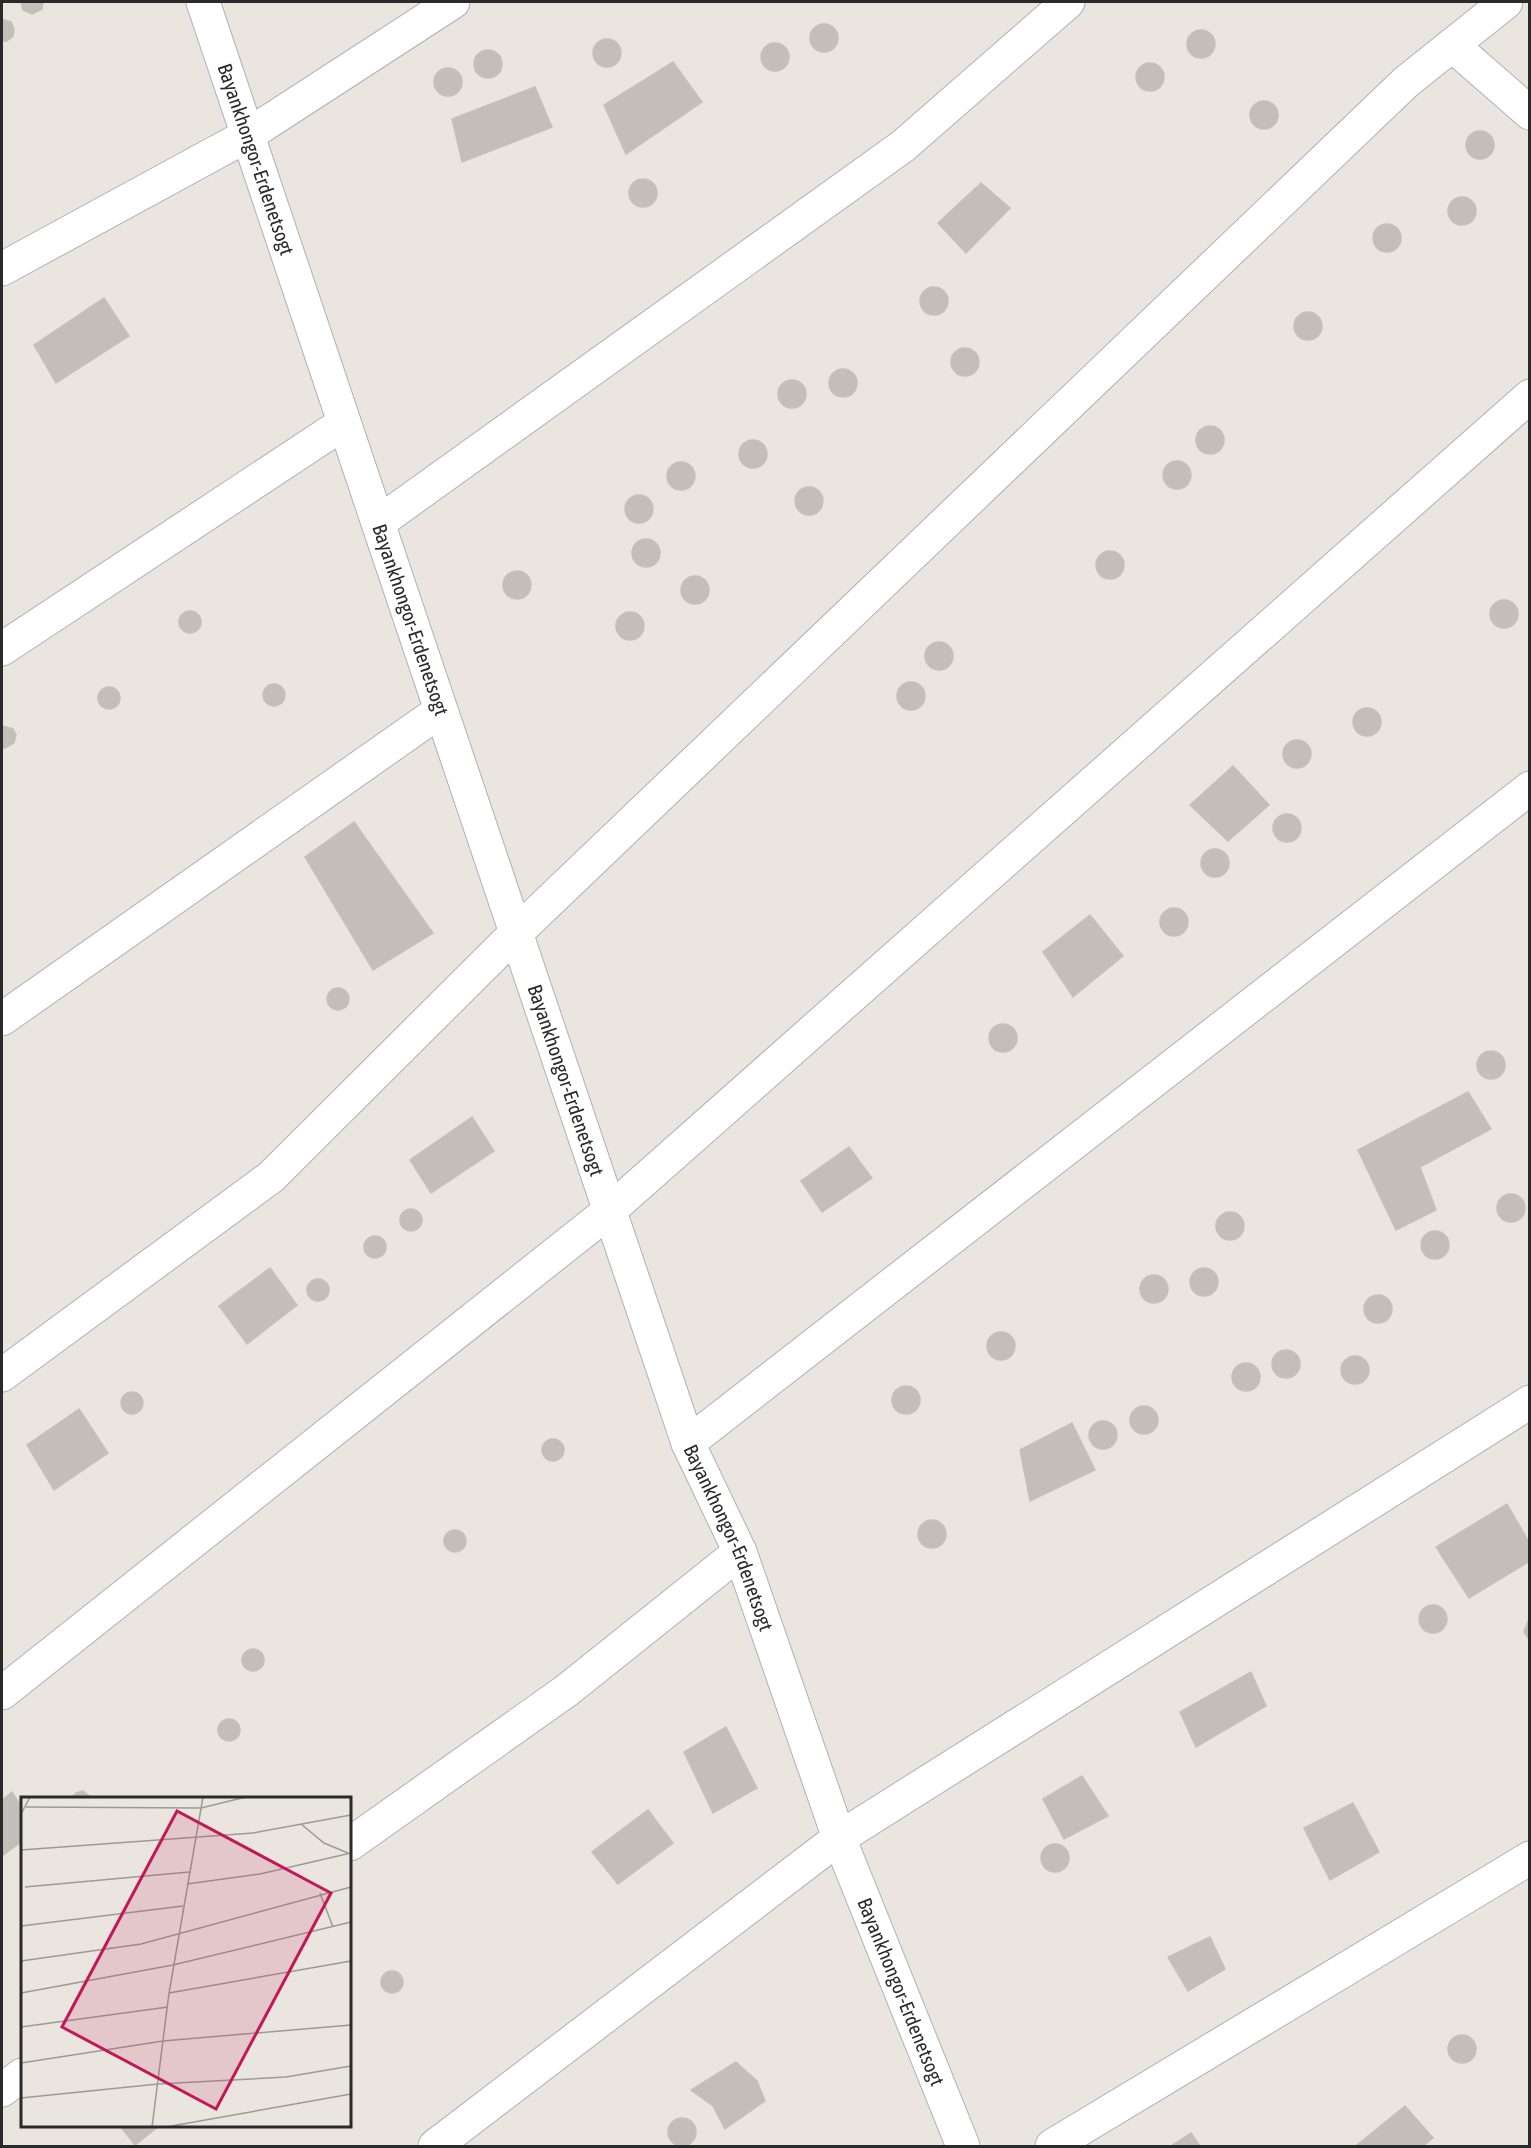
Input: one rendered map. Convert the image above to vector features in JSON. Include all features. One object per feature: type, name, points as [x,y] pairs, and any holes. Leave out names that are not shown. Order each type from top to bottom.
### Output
[{"type":"street","name":"Bayankhongor-Erdenetsogt","points":[[203,2],[608,1212],[688,1443],[740,1552],[839,1838],[963,2146]]},
{"type":"street","points":[[2,269],[248,135],[453,2]]},
{"type":"street","points":[[378,523],[903,146],[1068,2]]},
{"type":"street","points":[[2,1375],[271,1177],[515,934],[1406,82],[1506,2]]},
{"type":"street","points":[[1452,45],[1530,113]]},
{"type":"street","points":[[2,1693],[608,1212],[1530,396]]},
{"type":"street","points":[[2,649],[344,423]]},
{"type":"street","points":[[2,1019],[440,711]]},
{"type":"street","points":[[688,1443],[1530,788]]},
{"type":"street","points":[[435,2146],[839,1838],[1530,1402]]},
{"type":"street","points":[[351,1843],[566,1691],[740,1552]]},
{"type":"street","points":[[1052,2146],[1530,1858]]},
{"type":"street","points":[[2,2090],[21,2076]]},
{"type":"building","points":[[21,2],[43,2],[42,9],[32,14],[23,10]]},
{"type":"building","points":[[2,19],[11,22],[14,29],[13,36],[7,41],[2,41]]},
{"type":"building","points":[[824,24],[834,28],[838,38],[834,48],[824,52],[814,48],[810,38],[814,28]]},
{"type":"building","points":[[1201,30],[1211,34],[1215,44],[1211,54],[1201,58],[1191,54],[1187,44],[1191,34]]},
{"type":"building","points":[[607,39],[617,43],[621,53],[617,63],[607,67],[597,63],[593,53],[597,43]]},
{"type":"building","points":[[775,43],[785,47],[789,57],[785,67],[775,71],[765,67],[761,57],[765,47]]},
{"type":"building","points":[[488,50],[498,54],[502,64],[498,74],[488,78],[478,74],[474,64],[478,54]]},
{"type":"building","points":[[673,62],[702,102],[626,154],[604,105]]},
{"type":"building","points":[[1150,63],[1160,67],[1164,77],[1160,87],[1150,91],[1140,87],[1136,77],[1140,67]]},
{"type":"building","points":[[448,68],[458,72],[462,82],[458,92],[448,96],[438,92],[434,82],[438,72]]},
{"type":"building","points":[[535,87],[552,127],[462,162],[452,119]]},
{"type":"building","points":[[1264,101],[1274,105],[1278,115],[1274,125],[1264,129],[1254,125],[1250,115],[1254,105]]},
{"type":"building","points":[[1480,131],[1490,135],[1494,145],[1490,155],[1480,159],[1470,155],[1466,145],[1470,135]]},
{"type":"building","points":[[643,179],[653,183],[657,193],[653,203],[643,207],[633,203],[629,193],[633,183]]},
{"type":"building","points":[[981,183],[1010,208],[966,253],[938,223]]},
{"type":"building","points":[[1462,197],[1472,201],[1476,211],[1472,221],[1462,225],[1452,221],[1448,211],[1452,201]]},
{"type":"building","points":[[1387,224],[1397,228],[1401,238],[1397,248],[1387,252],[1377,248],[1373,238],[1377,228]]},
{"type":"building","points":[[934,287],[944,291],[948,301],[944,311],[934,315],[924,311],[920,301],[924,291]]},
{"type":"building","points":[[104,298],[129,336],[56,383],[34,345]]},
{"type":"building","points":[[1308,312],[1318,316],[1322,326],[1318,336],[1308,340],[1298,336],[1294,326],[1298,316]]},
{"type":"building","points":[[965,348],[975,352],[979,362],[975,372],[965,376],[955,372],[951,362],[955,352]]},
{"type":"building","points":[[843,369],[853,373],[857,383],[853,393],[843,397],[833,393],[829,383],[833,373]]},
{"type":"building","points":[[792,380],[802,384],[806,394],[802,404],[792,408],[782,404],[778,394],[782,384]]},
{"type":"building","points":[[1210,426],[1220,430],[1224,440],[1220,450],[1210,454],[1200,450],[1196,440],[1200,430]]},
{"type":"building","points":[[753,440],[763,444],[767,454],[763,464],[753,468],[743,464],[739,454],[743,444]]},
{"type":"building","points":[[1177,461],[1187,465],[1191,475],[1187,485],[1177,489],[1167,485],[1163,475],[1167,465]]},
{"type":"building","points":[[681,462],[691,466],[695,476],[691,486],[681,490],[671,486],[667,476],[671,466]]},
{"type":"building","points":[[809,487],[819,491],[823,501],[819,511],[809,515],[799,511],[795,501],[799,491]]},
{"type":"building","points":[[639,495],[649,499],[653,509],[649,519],[639,523],[629,519],[625,509],[629,499]]},
{"type":"building","points":[[646,539],[656,543],[660,553],[656,563],[646,567],[636,563],[632,553],[636,543]]},
{"type":"building","points":[[1110,551],[1120,555],[1124,565],[1120,575],[1110,579],[1100,575],[1096,565],[1100,555]]},
{"type":"building","points":[[517,571],[527,575],[531,585],[527,595],[517,599],[507,595],[503,585],[507,575]]},
{"type":"building","points":[[695,576],[705,580],[709,590],[705,600],[695,604],[685,600],[681,590],[685,580]]},
{"type":"building","points":[[1504,600],[1514,604],[1518,614],[1514,624],[1504,628],[1494,624],[1490,614],[1494,604]]},
{"type":"building","points":[[190,611],[198,614],[201,622],[198,630],[190,633],[182,630],[179,622],[182,614]]},
{"type":"building","points":[[630,612],[640,616],[644,626],[640,636],[630,640],[620,636],[616,626],[620,616]]},
{"type":"building","points":[[939,642],[949,646],[953,656],[949,666],[939,670],[929,666],[925,656],[929,646]]},
{"type":"building","points":[[911,682],[921,686],[925,696],[921,706],[911,710],[901,706],[897,696],[901,686]]},
{"type":"building","points":[[274,684],[282,687],[285,695],[282,703],[274,706],[266,703],[263,695],[266,687]]},
{"type":"building","points":[[109,687],[117,690],[120,698],[117,706],[109,709],[101,706],[98,698],[101,690]]},
{"type":"building","points":[[1367,708],[1377,712],[1381,722],[1377,732],[1367,736],[1357,732],[1353,722],[1357,712]]},
{"type":"building","points":[[2,726],[13,729],[16,735],[14,743],[5,748],[2,748]]},
{"type":"building","points":[[1297,740],[1307,744],[1311,754],[1307,764],[1297,768],[1287,764],[1283,754],[1287,744]]},
{"type":"building","points":[[1233,766],[1269,805],[1228,841],[1190,805]]},
{"type":"building","points":[[1287,814],[1297,818],[1301,828],[1297,838],[1287,842],[1277,838],[1273,828],[1277,818]]},
{"type":"building","points":[[354,822],[433,933],[373,970],[305,857]]},
{"type":"building","points":[[1215,849],[1225,853],[1229,863],[1225,873],[1215,877],[1205,873],[1201,863],[1205,853]]},
{"type":"building","points":[[1174,908],[1184,912],[1188,922],[1184,932],[1174,936],[1164,932],[1160,922],[1164,912]]},
{"type":"building","points":[[1090,915],[1123,956],[1073,997],[1043,952]]},
{"type":"building","points":[[338,988],[346,991],[349,999],[346,1007],[338,1010],[330,1007],[327,999],[330,991]]},
{"type":"building","points":[[1003,1024],[1013,1028],[1017,1038],[1013,1048],[1003,1052],[993,1048],[989,1038],[993,1028]]},
{"type":"building","points":[[1491,1051],[1501,1055],[1505,1065],[1501,1075],[1491,1079],[1481,1075],[1477,1065],[1481,1055]]},
{"type":"building","points":[[1468,1092],[1491,1129],[1420,1167],[1436,1210],[1396,1230],[1358,1150]]},
{"type":"building","points":[[472,1117],[494,1151],[431,1193],[410,1160]]},
{"type":"building","points":[[849,1147],[872,1178],[822,1212],[801,1181]]},
{"type":"building","points":[[1511,1194],[1521,1198],[1525,1208],[1521,1218],[1511,1222],[1501,1218],[1497,1208],[1501,1198]]},
{"type":"building","points":[[411,1209],[419,1212],[422,1220],[419,1228],[411,1231],[403,1228],[400,1220],[403,1212]]},
{"type":"building","points":[[1230,1212],[1240,1216],[1244,1226],[1240,1236],[1230,1240],[1220,1236],[1216,1226],[1220,1216]]},
{"type":"building","points":[[1435,1231],[1445,1235],[1449,1245],[1445,1255],[1435,1259],[1425,1255],[1421,1245],[1425,1235]]},
{"type":"building","points":[[375,1236],[383,1239],[386,1247],[383,1255],[375,1258],[367,1255],[364,1247],[367,1239]]},
{"type":"building","points":[[270,1268],[297,1305],[247,1344],[219,1306]]},
{"type":"building","points":[[1204,1268],[1214,1272],[1218,1282],[1214,1292],[1204,1296],[1194,1292],[1190,1282],[1194,1272]]},
{"type":"building","points":[[1154,1275],[1164,1279],[1168,1289],[1164,1299],[1154,1303],[1144,1299],[1140,1289],[1144,1279]]},
{"type":"building","points":[[318,1279],[326,1282],[329,1290],[326,1298],[318,1301],[310,1298],[307,1290],[310,1282]]},
{"type":"building","points":[[1378,1295],[1388,1299],[1392,1309],[1388,1319],[1378,1323],[1368,1319],[1364,1309],[1368,1299]]},
{"type":"building","points":[[1001,1332],[1011,1336],[1015,1346],[1011,1356],[1001,1360],[991,1356],[987,1346],[991,1336]]},
{"type":"building","points":[[1286,1350],[1296,1354],[1300,1364],[1296,1374],[1286,1378],[1276,1374],[1272,1364],[1276,1354]]},
{"type":"building","points":[[1355,1356],[1365,1360],[1369,1370],[1365,1380],[1355,1384],[1345,1380],[1341,1370],[1345,1360]]},
{"type":"building","points":[[1246,1363],[1256,1367],[1260,1377],[1256,1387],[1246,1391],[1236,1387],[1232,1377],[1236,1367]]},
{"type":"building","points":[[906,1386],[916,1390],[920,1400],[916,1410],[906,1414],[896,1410],[892,1400],[896,1390]]},
{"type":"building","points":[[132,1392],[140,1395],[143,1403],[140,1411],[132,1414],[124,1411],[121,1403],[124,1395]]},
{"type":"building","points":[[1144,1406],[1154,1410],[1158,1420],[1154,1430],[1144,1434],[1134,1430],[1130,1420],[1134,1410]]},
{"type":"building","points":[[79,1409],[108,1453],[54,1490],[27,1445]]},
{"type":"building","points":[[1103,1421],[1113,1425],[1117,1435],[1113,1445],[1103,1449],[1093,1445],[1089,1435],[1093,1425]]},
{"type":"building","points":[[1072,1423],[1095,1470],[1030,1501],[1020,1450]]},
{"type":"building","points":[[553,1439],[561,1442],[564,1450],[561,1458],[553,1461],[545,1458],[542,1450],[545,1442]]},
{"type":"building","points":[[1507,1504],[1530,1544],[1530,1561],[1469,1598],[1436,1547]]},
{"type":"building","points":[[932,1520],[942,1524],[946,1534],[942,1544],[932,1548],[922,1544],[918,1534],[922,1524]]},
{"type":"building","points":[[455,1530],[463,1533],[466,1541],[463,1549],[455,1552],[447,1549],[444,1541],[447,1533]]},
{"type":"building","points":[[1433,1605],[1443,1609],[1447,1619],[1443,1629],[1433,1633],[1423,1629],[1419,1619],[1423,1609]]},
{"type":"building","points":[[1530,1619],[1530,1641],[1524,1632]]},
{"type":"building","points":[[253,1649],[261,1652],[264,1660],[261,1668],[253,1671],[245,1668],[242,1660],[245,1652]]},
{"type":"building","points":[[1251,1672],[1266,1706],[1196,1747],[1180,1712]]},
{"type":"building","points":[[229,1719],[237,1722],[240,1730],[237,1738],[229,1741],[221,1738],[218,1730],[221,1722]]},
{"type":"building","points":[[726,1727],[757,1788],[713,1813],[684,1752]]},
{"type":"building","points":[[1082,1776],[1108,1816],[1064,1839],[1043,1799]]},
{"type":"building","points":[[83,1791],[91,1797],[73,1797],[76,1793]]},
{"type":"building","points":[[12,1792],[21,1806],[21,1842],[2,1856],[2,1800]]},
{"type":"building","points":[[1353,1803],[1379,1852],[1330,1880],[1304,1828]]},
{"type":"building","points":[[648,1810],[673,1843],[618,1884],[592,1852]]},
{"type":"building","points":[[1055,1844],[1065,1848],[1069,1858],[1065,1868],[1055,1872],[1045,1868],[1041,1858],[1045,1848]]},
{"type":"building","points":[[1210,1937],[1225,1969],[1188,1991],[1168,1957]]},
{"type":"building","points":[[392,1971],[400,1974],[403,1982],[400,1990],[392,1993],[384,1990],[381,1982],[384,1974]]},
{"type":"building","points":[[1462,2035],[1472,2039],[1476,2049],[1472,2059],[1462,2063],[1452,2059],[1448,2049],[1452,2039]]},
{"type":"building","points":[[736,2062],[757,2081],[765,2101],[725,2129],[713,2106],[691,2090]]},
{"type":"building","points":[[1405,2106],[1433,2138],[1423,2146],[1357,2145]]},
{"type":"building","points":[[682,2118],[692,2122],[696,2132],[692,2142],[682,2146],[672,2142],[668,2132],[672,2122]]},
{"type":"building","points":[[121,2127],[158,2127],[135,2145]]},
{"type":"building","points":[[1191,2133],[1200,2146],[1171,2146]]}]
